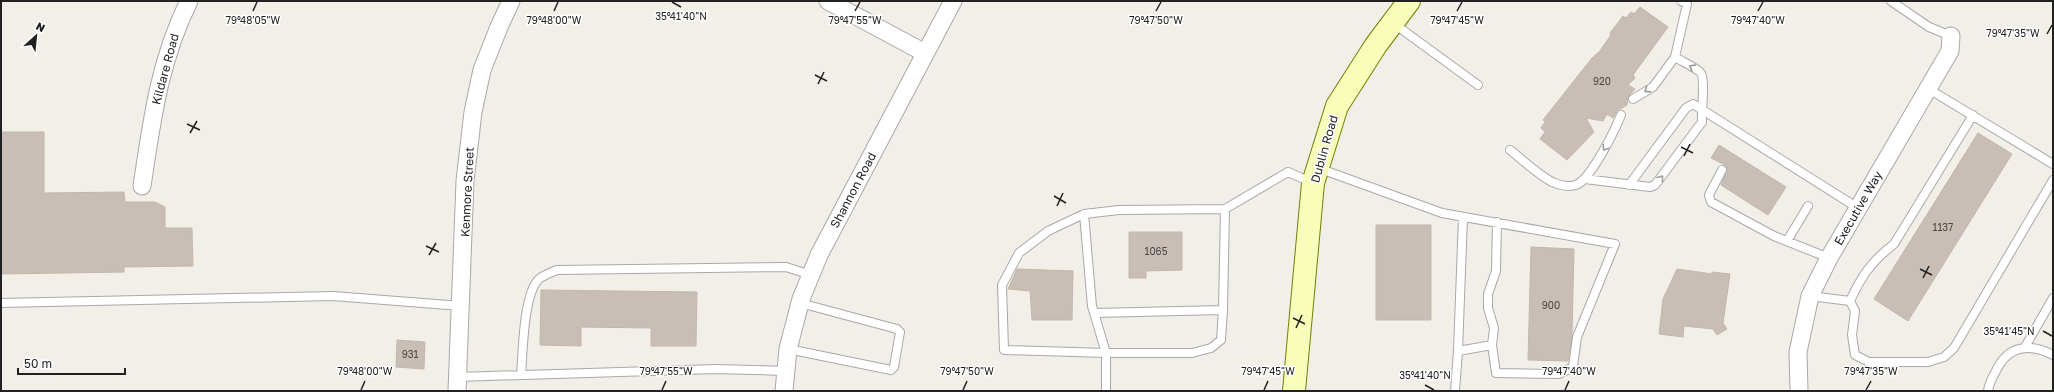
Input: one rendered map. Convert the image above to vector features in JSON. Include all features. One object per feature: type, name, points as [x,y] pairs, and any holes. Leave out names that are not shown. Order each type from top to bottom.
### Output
[{"type":"street","name":"Kildare Road","points":[[142,186],[157,90],[176,28],[189,1]]},
{"type":"street","name":"Kenmore Street","points":[[457,384],[465,181],[473,112],[482,70],[498,27],[511,1]]},
{"type":"street","points":[[828,1],[925,53]]},
{"type":"street","name":"Shannon Road","points":[[784,391],[788,349],[800,303],[811,275],[854,187],[953,1]]},
{"type":"street","name":"Dublin Road","points":[[1294,391],[1315,175],[1337,106],[1401,8]]},
{"type":"street","name":"Executive Way","points":[[1798,391],[1798,352],[1810,296],[1829,258],[1950,51],[1951,36]]},
{"type":"lane","points":[[1634,99],[1653,87],[1675,57],[1681,23],[1687,10],[1687,4],[1681,1]]},
{"type":"lane","points":[[1891,1],[1929,27],[1951,36]]},
{"type":"lane","points":[[1401,8],[1478,85]]},
{"type":"lane","points":[[1584,179],[1650,187],[1655,185],[1702,122],[1701,109],[1704,80],[1701,73],[1675,57]]},
{"type":"lane","points":[[1927,88],[2053,164]]},
{"type":"lane","points":[[1629,185],[1686,108],[1693,104],[1858,208]]},
{"type":"lane","points":[[1510,150],[1553,182],[1566,186],[1577,185],[1584,179],[1612,137],[1621,115]]},
{"type":"lane","points":[[1850,301],[1858,283],[1876,258],[1894,244],[1973,116]]},
{"type":"lane","points":[[1722,170],[1709,194],[1711,202],[1787,241],[1829,258]]},
{"type":"lane","points":[[1225,209],[1223,310],[1220,340],[1211,348],[1192,353],[1106,353],[1004,350],[1002,285],[1019,252],[1048,231],[1084,214],[1119,210],[1225,209],[1288,172],[1315,175],[1442,213],[1497,222],[1615,244],[1578,337],[1572,367],[1559,374],[1496,373],[1492,345],[1494,328],[1488,308],[1488,294],[1496,271],[1497,222]]},
{"type":"lane","points":[[1850,301],[1855,311],[1852,335],[1855,355],[1869,362],[1928,362],[1944,357],[1954,348],[2053,180]]},
{"type":"lane","points":[[1787,241],[1808,206]]},
{"type":"lane","points":[[1084,214],[1094,313],[1106,353],[1106,391]]},
{"type":"lane","points":[[1455,391],[1463,216]]},
{"type":"lane","points":[[521,375],[526,316],[533,288],[540,279],[557,270],[786,267],[811,275]]},
{"type":"lane","points":[[1,303],[333,296],[461,306]]},
{"type":"lane","points":[[1810,296],[1850,301]]},
{"type":"lane","points":[[2025,347],[2053,298]]},
{"type":"lane","points":[[788,349],[891,370],[894,367],[900,332],[897,329],[800,303]]},
{"type":"lane","points":[[1094,313],[1223,310]]},
{"type":"lane","points":[[1458,351],[1492,345]]},
{"type":"lane","points":[[1988,391],[1989,384],[1999,364],[2010,352],[2025,347],[2040,348],[2053,355]]},
{"type":"lane","points":[[457,384],[521,375],[716,369],[786,371]]},
{"type":"building","points":[[1640,7],[1668,27],[1633,75],[1635,78],[1628,85],[1635,89],[1628,97],[1627,105],[1617,111],[1613,118],[1607,114],[1603,121],[1586,118],[1594,132],[1567,160],[1540,139],[1545,132],[1541,128],[1545,122],[1543,120],[1592,58],[1599,52],[1611,35],[1610,33],[1623,16],[1626,18],[1631,12],[1634,14]]},
{"type":"building","points":[[1,132],[44,132],[44,193],[124,192],[125,202],[155,202],[165,207],[165,228],[192,228],[193,266],[124,267],[124,272],[1,274]]},
{"type":"building","points":[[1978,133],[2012,154],[1908,321],[1874,299]]},
{"type":"building","points":[[1719,145],[1786,187],[1768,215],[1721,185],[1727,169],[1725,165],[1711,158]]},
{"type":"building","points":[[1376,225],[1431,225],[1431,320],[1376,320]]},
{"type":"building","points":[[1129,232],[1182,232],[1182,270],[1146,271],[1146,278],[1129,278]]},
{"type":"building","points":[[1531,247],[1574,249],[1572,335],[1568,361],[1528,360]]},
{"type":"building","points":[[1017,269],[1073,271],[1072,320],[1032,320],[1030,291],[1008,289]]},
{"type":"building","points":[[1677,269],[1712,274],[1712,272],[1730,274],[1723,323],[1727,329],[1717,335],[1713,329],[1684,326],[1683,337],[1659,334],[1663,299]]},
{"type":"building","points":[[541,290],[697,292],[696,346],[651,346],[651,328],[581,327],[581,346],[540,345]]},
{"type":"building","points":[[397,340],[425,342],[424,369],[396,367]]}]
